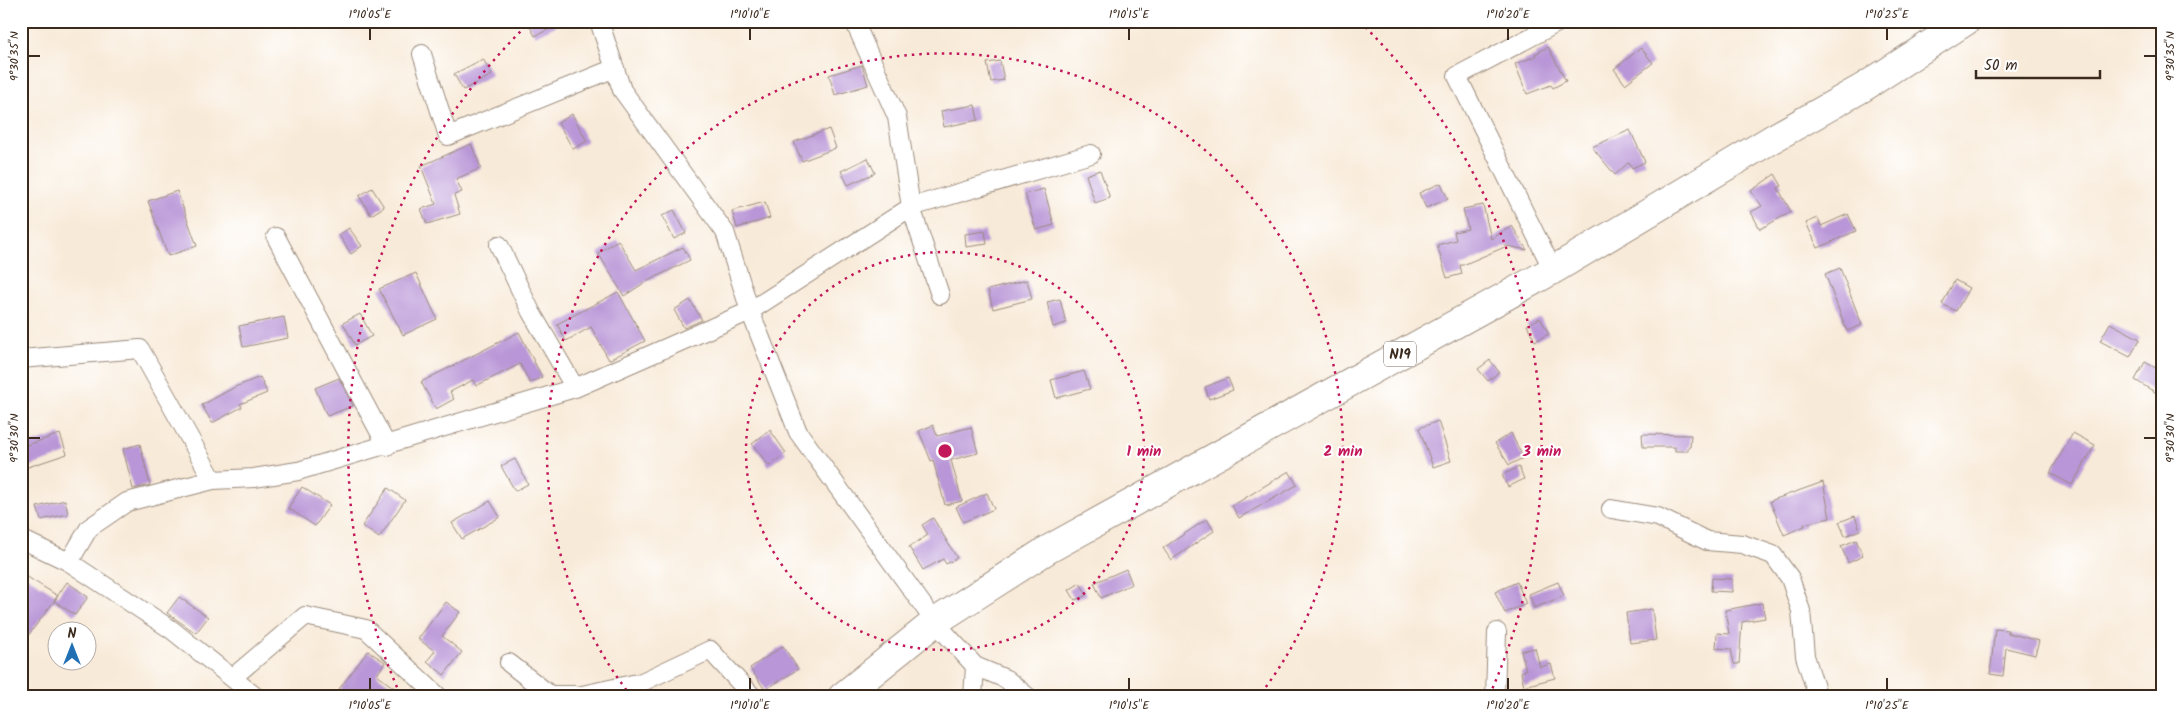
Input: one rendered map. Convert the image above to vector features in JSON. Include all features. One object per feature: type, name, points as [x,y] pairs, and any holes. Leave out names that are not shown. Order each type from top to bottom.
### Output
[{"type":"main road","name":"N19","points":[[842,697],[935,622],[1047,550],[1554,270],[1772,139],[1864,87],[1966,21]]},
{"type":"street","points":[[599,21],[622,90],[725,232],[750,311],[798,432],[935,622],[975,666],[1006,679],[1028,697]]},
{"type":"street","points":[[854,21],[897,117],[911,207],[940,295]]},
{"type":"street","points":[[1554,270],[1456,76],[1560,21]]},
{"type":"street","points":[[422,54],[448,136],[615,68]]},
{"type":"street","points":[[69,562],[89,528],[127,502],[213,480],[254,478],[298,472],[575,388],[750,311],[911,207],[1092,154]]},
{"type":"street","points":[[276,237],[387,446]]},
{"type":"street","points":[[500,245],[531,312],[575,388]]},
{"type":"street","points":[[21,358],[140,349],[213,480]]},
{"type":"street","points":[[1611,509],[1658,517],[1708,541],[1742,544],[1773,555],[1790,578],[1801,611],[1805,656],[1818,697]]},
{"type":"street","points":[[21,539],[69,562],[172,630],[256,697]]},
{"type":"street","points":[[232,678],[305,616],[366,629],[439,697]]},
{"type":"street","points":[[1495,697],[1497,632]]},
{"type":"street","points":[[508,664],[550,695],[582,695],[642,682],[710,650],[753,697]]},
{"type":"street","points":[[973,697],[975,666]]},
{"type":"building","points":[[527,21],[566,21],[535,36]]},
{"type":"building","points":[[1548,47],[1566,81],[1553,88],[1551,85],[1527,94],[1515,64],[1536,56],[1535,54]]},
{"type":"building","points":[[1641,48],[1653,63],[1625,84],[1614,69]]},
{"type":"building","points":[[483,59],[492,75],[463,90],[454,74]]},
{"type":"building","points":[[1000,61],[1004,80],[991,82],[987,63]]},
{"type":"building","points":[[862,65],[868,85],[835,95],[829,75]]},
{"type":"building","points":[[975,105],[978,120],[944,127],[941,111]]},
{"type":"building","points":[[572,114],[587,141],[573,149],[558,123]]},
{"type":"building","points":[[829,129],[836,148],[802,161],[794,142]]},
{"type":"building","points":[[1630,130],[1645,162],[1632,168],[1629,162],[1615,175],[1592,147]]},
{"type":"building","points":[[471,144],[481,168],[456,179],[462,192],[454,195],[460,214],[427,224],[421,209],[436,204],[421,166]]},
{"type":"building","points":[[868,158],[875,173],[848,185],[841,171]]},
{"type":"building","points":[[1100,170],[1110,198],[1095,203],[1086,175]]},
{"type":"building","points":[[1775,174],[1782,186],[1778,188],[1791,212],[1760,229],[1751,212],[1762,206],[1751,191]]},
{"type":"building","points":[[1441,183],[1448,199],[1426,208],[1419,193]]},
{"type":"building","points":[[372,188],[384,207],[371,215],[359,196]]},
{"type":"building","points":[[1044,189],[1054,225],[1036,230],[1025,194]]},
{"type":"building","points":[[177,191],[197,246],[168,256],[148,201]]},
{"type":"building","points":[[765,202],[770,218],[737,228],[732,211]]},
{"type":"building","points":[[1483,205],[1491,239],[1512,226],[1527,250],[1507,246],[1460,265],[1462,274],[1447,278],[1437,245],[1456,240],[1454,232],[1468,229],[1463,209]]},
{"type":"building","points":[[674,210],[686,233],[674,239],[662,216]]},
{"type":"building","points":[[1848,214],[1856,231],[1818,248],[1806,223],[1818,218],[1821,226]]},
{"type":"building","points":[[349,228],[362,246],[351,254],[339,235]]},
{"type":"building","points":[[985,231],[987,244],[966,247],[965,234]]},
{"type":"building","points":[[618,240],[636,270],[683,247],[690,260],[644,283],[624,296],[598,253]]},
{"type":"building","points":[[1840,268],[1862,325],[1847,331],[1825,274]]},
{"type":"building","points":[[416,273],[437,319],[403,335],[379,289]]},
{"type":"building","points":[[1027,280],[1032,299],[993,309],[988,290]]},
{"type":"building","points":[[1955,280],[1969,288],[1956,311],[1942,304]]},
{"type":"building","points":[[618,292],[645,341],[609,360],[591,327],[566,341],[557,324]]},
{"type":"building","points":[[1060,299],[1066,323],[1053,327],[1047,302]]},
{"type":"building","points":[[690,300],[702,320],[684,328],[674,310]]},
{"type":"building","points":[[360,314],[372,336],[355,345],[343,323]]},
{"type":"building","points":[[284,317],[288,338],[243,347],[239,326]]},
{"type":"building","points":[[1540,318],[1549,334],[1535,341],[1527,325]]},
{"type":"building","points":[[2110,323],[2140,339],[2130,357],[2100,341]]},
{"type":"building","points":[[519,332],[542,377],[530,383],[520,364],[476,386],[473,380],[450,392],[454,399],[436,409],[421,382]]},
{"type":"building","points":[[1490,360],[1499,372],[1488,381],[1478,369]]},
{"type":"building","points":[[2145,362],[2163,372],[2163,397],[2135,380]]},
{"type":"building","points":[[1084,371],[1090,389],[1056,398],[1051,380]]},
{"type":"building","points":[[260,377],[267,393],[240,404],[242,407],[212,423],[202,405],[235,387]]},
{"type":"building","points":[[339,378],[353,406],[327,416],[315,388]]},
{"type":"building","points":[[1228,378],[1233,390],[1209,399],[1205,387]]},
{"type":"building","points":[[1438,421],[1451,461],[1433,467],[1419,428]]},
{"type":"building","points":[[933,425],[937,436],[971,427],[978,453],[951,460],[962,501],[945,505],[933,460],[931,461],[919,431]]},
{"type":"building","points":[[770,430],[786,453],[769,466],[752,444]]},
{"type":"building","points":[[1511,433],[1523,458],[1509,465],[1495,443]]},
{"type":"building","points":[[2073,433],[2095,445],[2072,485],[2050,473]]},
{"type":"building","points":[[60,434],[67,454],[25,468],[21,458],[21,447]]},
{"type":"building","points":[[1642,434],[1691,435],[1690,447],[1688,447],[1688,451],[1675,451],[1675,447],[1643,447]]},
{"type":"building","points":[[140,444],[150,485],[133,489],[123,449]]},
{"type":"building","points":[[515,459],[528,484],[515,491],[501,466]]},
{"type":"building","points":[[1519,467],[1524,479],[1508,487],[1502,475]]},
{"type":"building","points":[[1289,471],[1297,485],[1239,518],[1232,506]]},
{"type":"building","points":[[1823,482],[1830,518],[1804,524],[1805,526],[1784,535],[1770,501]]},
{"type":"building","points":[[302,487],[330,505],[315,526],[288,508]]},
{"type":"building","points":[[388,488],[405,500],[379,538],[362,526]]},
{"type":"building","points":[[987,493],[994,509],[963,522],[956,507]]},
{"type":"building","points":[[65,500],[68,514],[41,520],[37,507]]},
{"type":"building","points":[[490,501],[500,517],[462,539],[452,523]]},
{"type":"building","points":[[1855,516],[1860,530],[1845,536],[1839,522]]},
{"type":"building","points":[[933,518],[957,558],[946,564],[943,559],[923,570],[909,547],[928,535],[922,525]]},
{"type":"building","points":[[1207,519],[1214,531],[1171,560],[1163,548]]},
{"type":"building","points":[[1856,540],[1863,556],[1848,563],[1841,546]]},
{"type":"building","points":[[1126,569],[1132,584],[1101,598],[1094,583]]},
{"type":"building","points":[[21,573],[58,596],[21,645],[21,606],[28,597],[21,593]]},
{"type":"building","points":[[1712,578],[1732,579],[1732,592],[1711,591]]},
{"type":"building","points":[[67,582],[88,597],[75,615],[54,601]]},
{"type":"building","points":[[1517,582],[1526,604],[1505,613],[1495,592]]},
{"type":"building","points":[[1558,582],[1564,596],[1534,608],[1529,594]]},
{"type":"building","points":[[1080,583],[1087,595],[1075,600],[1069,590]]},
{"type":"building","points":[[179,597],[208,617],[196,633],[167,613]]},
{"type":"building","points":[[446,602],[460,612],[442,636],[462,652],[444,675],[427,661],[435,651],[418,639]]},
{"type":"building","points":[[1762,603],[1765,618],[1742,622],[1739,664],[1734,664],[1731,649],[1716,648],[1717,633],[1729,634],[1725,610]]},
{"type":"building","points":[[1652,609],[1656,640],[1630,643],[1626,613]]},
{"type":"building","points":[[1995,629],[2008,630],[2008,633],[2039,641],[2035,655],[2006,648],[2003,676],[1990,674]]},
{"type":"building","points":[[783,646],[798,669],[765,690],[750,668]]},
{"type":"building","points":[[1535,648],[1540,667],[1551,664],[1555,678],[1524,686],[1521,672],[1526,670],[1521,651]]},
{"type":"building","points":[[368,651],[385,662],[377,675],[406,697],[350,697],[339,689]]}]
